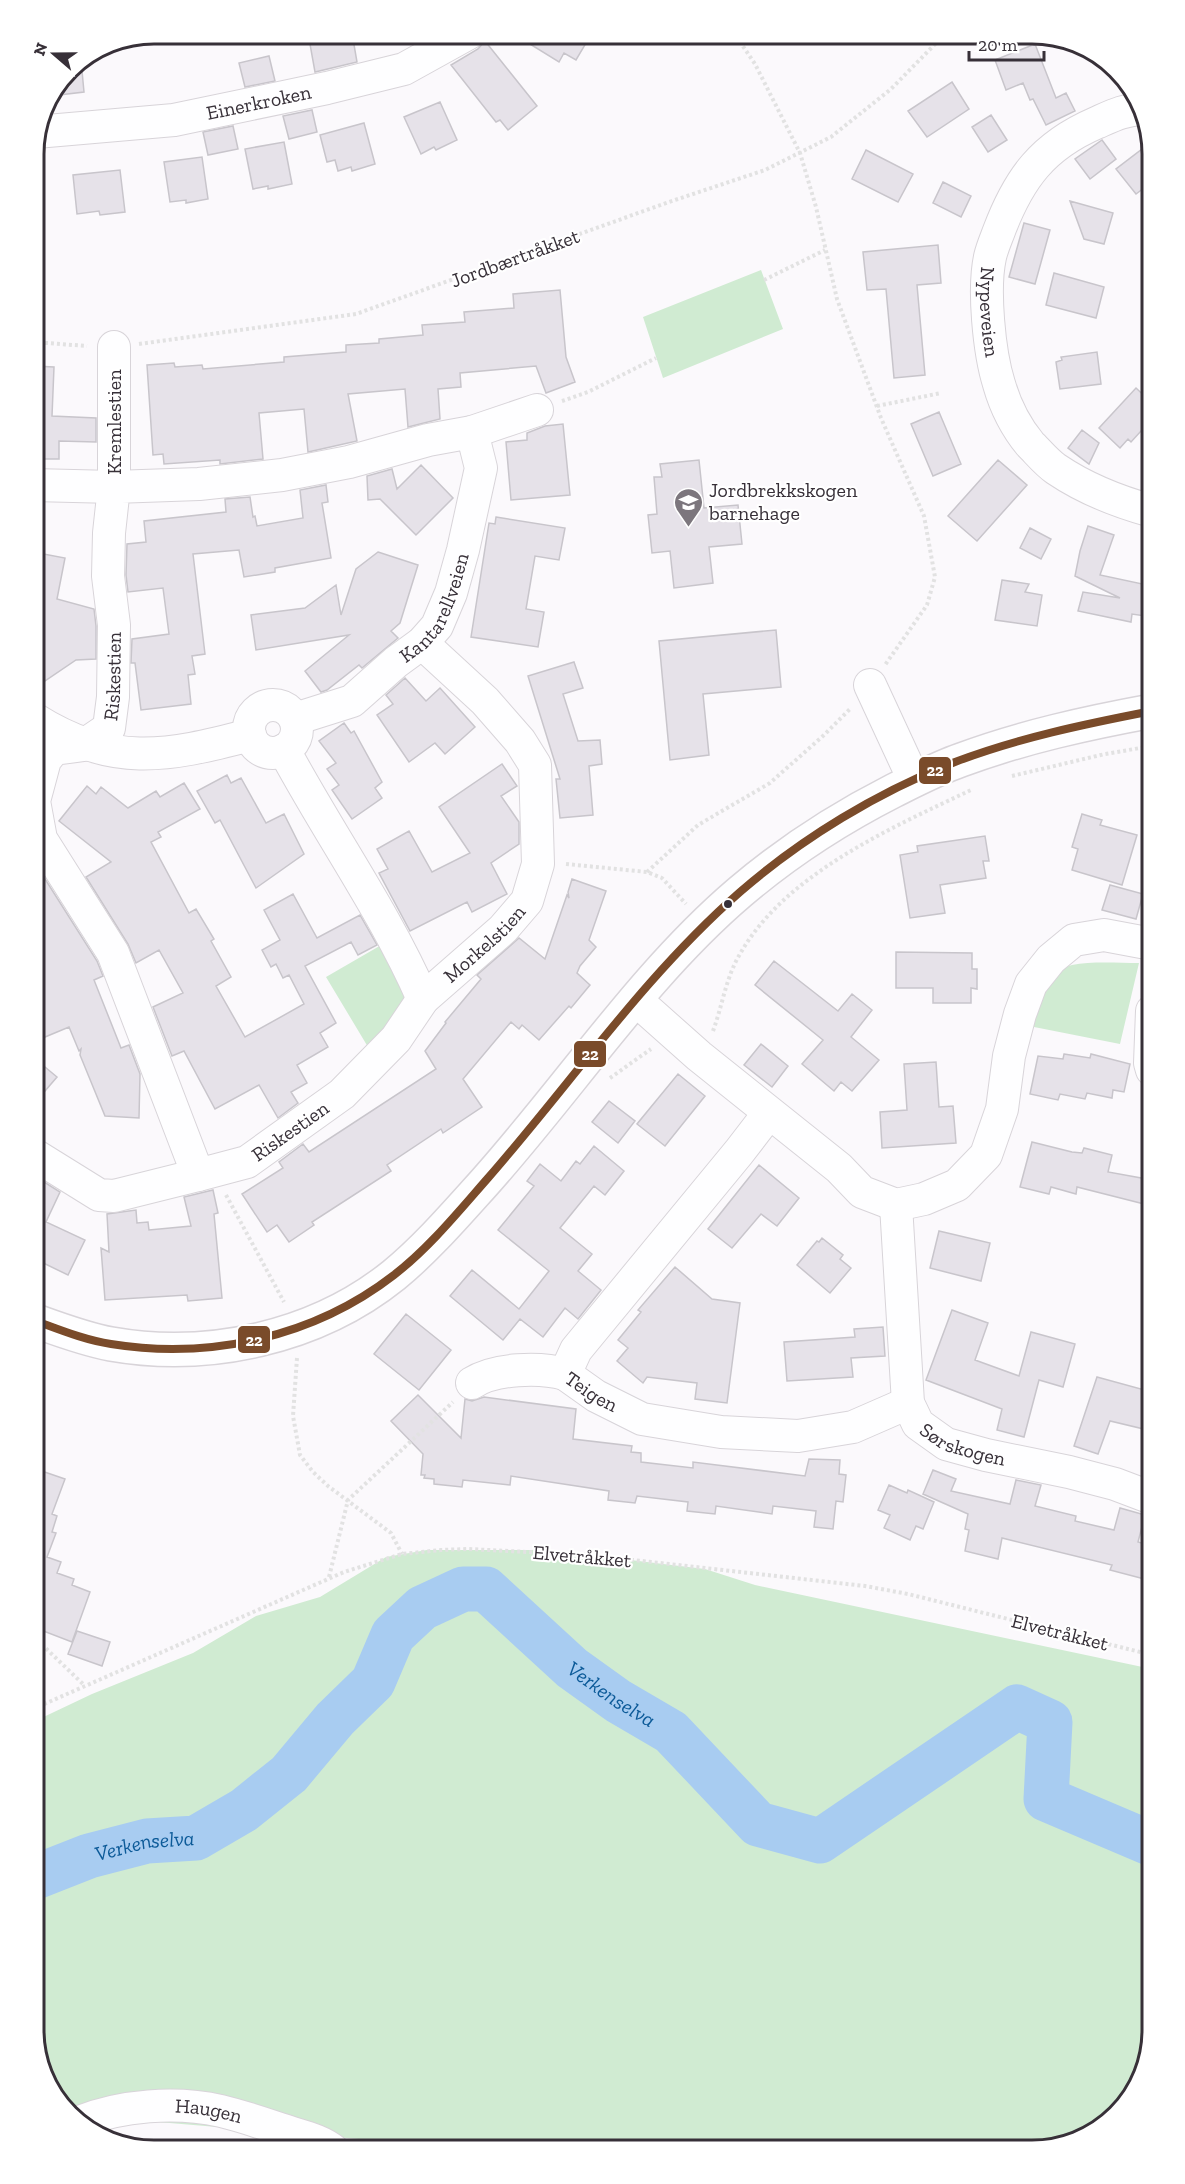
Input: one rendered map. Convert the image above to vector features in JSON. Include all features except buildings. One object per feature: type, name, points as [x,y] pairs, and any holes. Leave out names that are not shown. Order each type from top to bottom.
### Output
[{"type":"main road","points":[[44,1323],[108,1343],[146,1349],[195,1349],[242,1344],[322,1318],[340,1309],[392,1276],[453,1218],[560,1094],[636,1000],[704,925],[741,891],[801,845],[846,815],[958,760],[1039,735],[1142,713]]},
{"type":"street","name":"Einerkroken","points":[[46,131],[174,120],[327,88],[404,69],[449,44]]},
{"type":"street","name":"Nypeveien","points":[[1132,110],[1125,110],[1083,128],[1052,147],[1026,176],[1007,209],[990,257],[988,297],[991,339],[998,383],[1012,416],[1029,443],[1054,469],[1106,495],[1142,508]]},
{"type":"street","name":"Kremlestien","points":[[44,485],[114,486],[114,347]]},
{"type":"street","points":[[114,486],[199,484],[282,475],[349,462],[428,440],[472,432],[537,410]]},
{"type":"street","name":"Kantarellveien","points":[[295,719],[352,700],[422,643],[437,626],[451,593],[463,550],[481,468],[472,432]]},
{"type":"street","name":"Riskestien","points":[[44,764],[54,749],[84,745],[109,728],[113,698],[114,625],[108,576],[109,533],[114,486]]},
{"type":"street","name":"Morkelstien","points":[[284,750],[410,968],[423,999],[503,929],[526,901],[538,864],[535,765],[520,741],[485,701],[422,643]]},
{"type":"street","points":[[870,685],[914,780]]},
{"type":"street","points":[[269,706],[285,708],[295,719],[297,733],[294,740],[284,750],[277,753],[263,751],[250,735],[252,719],[256,713],[269,706]]},
{"type":"street","points":[[44,724],[84,745],[122,753],[160,754],[204,747],[250,735]]},
{"type":"street","name":"Riskestien","points":[[44,844],[113,952],[206,1174],[247,1162],[342,1094],[396,1039],[423,999]]},
{"type":"street","points":[[636,1000],[699,1056],[838,1168],[862,1192],[896,1205],[924,1199],[957,1185],[986,1155],[1002,1109],[1009,1056],[1020,1014],[1031,984],[1051,959],[1074,940],[1104,935],[1142,942]]},
{"type":"street","name":"Teigen","points":[[769,1113],[576,1350],[565,1374],[596,1396],[642,1419],[721,1432],[798,1436],[853,1427],[908,1402]]},
{"type":"street","points":[[44,1161],[99,1195],[114,1196],[206,1174]]},
{"type":"street","name":"Sørskogen","points":[[896,1205],[908,1402],[918,1424],[946,1444],[986,1455],[1069,1472],[1115,1484],[1142,1494]]},
{"type":"street","points":[[472,1383],[491,1373],[506,1371],[553,1371],[565,1374]]},
{"type":"street","name":"Haugen","points":[[88,2119],[120,2110],[191,2107],[219,2110],[314,2140]]},
{"type":"path","points":[[647,872],[698,825],[770,783],[824,735],[870,685],[927,605],[935,577],[924,516],[877,406],[837,299],[816,207],[800,153],[755,64],[741,44]]},
{"type":"path","name":"Jordbærtråkket","points":[[44,343],[114,347],[356,314],[765,170],[831,138],[891,89],[935,44]]},
{"type":"path","points":[[764,280],[825,250]]},
{"type":"path","points":[[537,410],[588,392],[656,358]]},
{"type":"path","points":[[877,406],[941,393]]},
{"type":"path","points":[[1000,779],[1105,754],[1142,748]]},
{"type":"path","points":[[699,1056],[713,1030],[738,957],[770,913],[793,891],[855,849],[903,821],[979,786]]},
{"type":"path","points":[[538,864],[647,872],[662,878],[704,925]]},
{"type":"path","points":[[608,1079],[673,1033]]},
{"type":"path","points":[[206,1174],[284,1303]]},
{"type":"path","points":[[297,1353],[293,1416],[300,1455],[313,1472],[391,1533],[402,1554]]},
{"type":"path","points":[[329,1578],[348,1500],[472,1383]]},
{"type":"path","name":"Elvetråkket","points":[[44,1704],[344,1572],[402,1554],[441,1550],[547,1552],[611,1557],[830,1581],[908,1594],[1142,1652]]},
{"type":"path","points":[[44,1647],[84,1685]]},
{"type":"green space","points":[[761,270],[783,329],[663,378],[643,317]]},
{"type":"green space","points":[[383,944],[404,985],[406,1004],[371,1052],[326,977]]},
{"type":"green space","points":[[1088,963],[1139,963],[1120,1044],[1029,1026],[1051,982],[1064,968]]},
{"type":"green space","points":[[427,1550],[532,1550],[705,1569],[755,1585],[1142,1667],[1142,2031],[1138,2059],[1123,2092],[1099,2118],[1087,2126],[1060,2137],[1039,2140],[371,2140],[84,2116],[66,2098],[58,2086],[49,2066],[44,2045],[44,1717],[92,1694],[193,1653],[256,1616],[320,1597],[386,1557]]},
{"type":"waterway","name":"Verkenselva","points":[[44,1874],[89,1856],[147,1841],[196,1838],[244,1810],[289,1774],[335,1719],[373,1682],[393,1635],[422,1608],[463,1589],[486,1589],[572,1668],[618,1701],[671,1732],[758,1824],[820,1841],[1017,1707],[1050,1722],[1046,1799],[1142,1840]]},
{"type":"transit line","name":"22","points":[[44,1324],[71,1334],[111,1344],[186,1349],[223,1346],[260,1339],[295,1328],[330,1314],[363,1296],[394,1275],[443,1229],[519,1142],[640,994],[705,924],[740,892],[789,853],[869,802],[955,762],[1027,739],[1142,713]]},
{"type":"place","name":"Jordbrekkskogen barnehage","points":[[688,528]]}]
